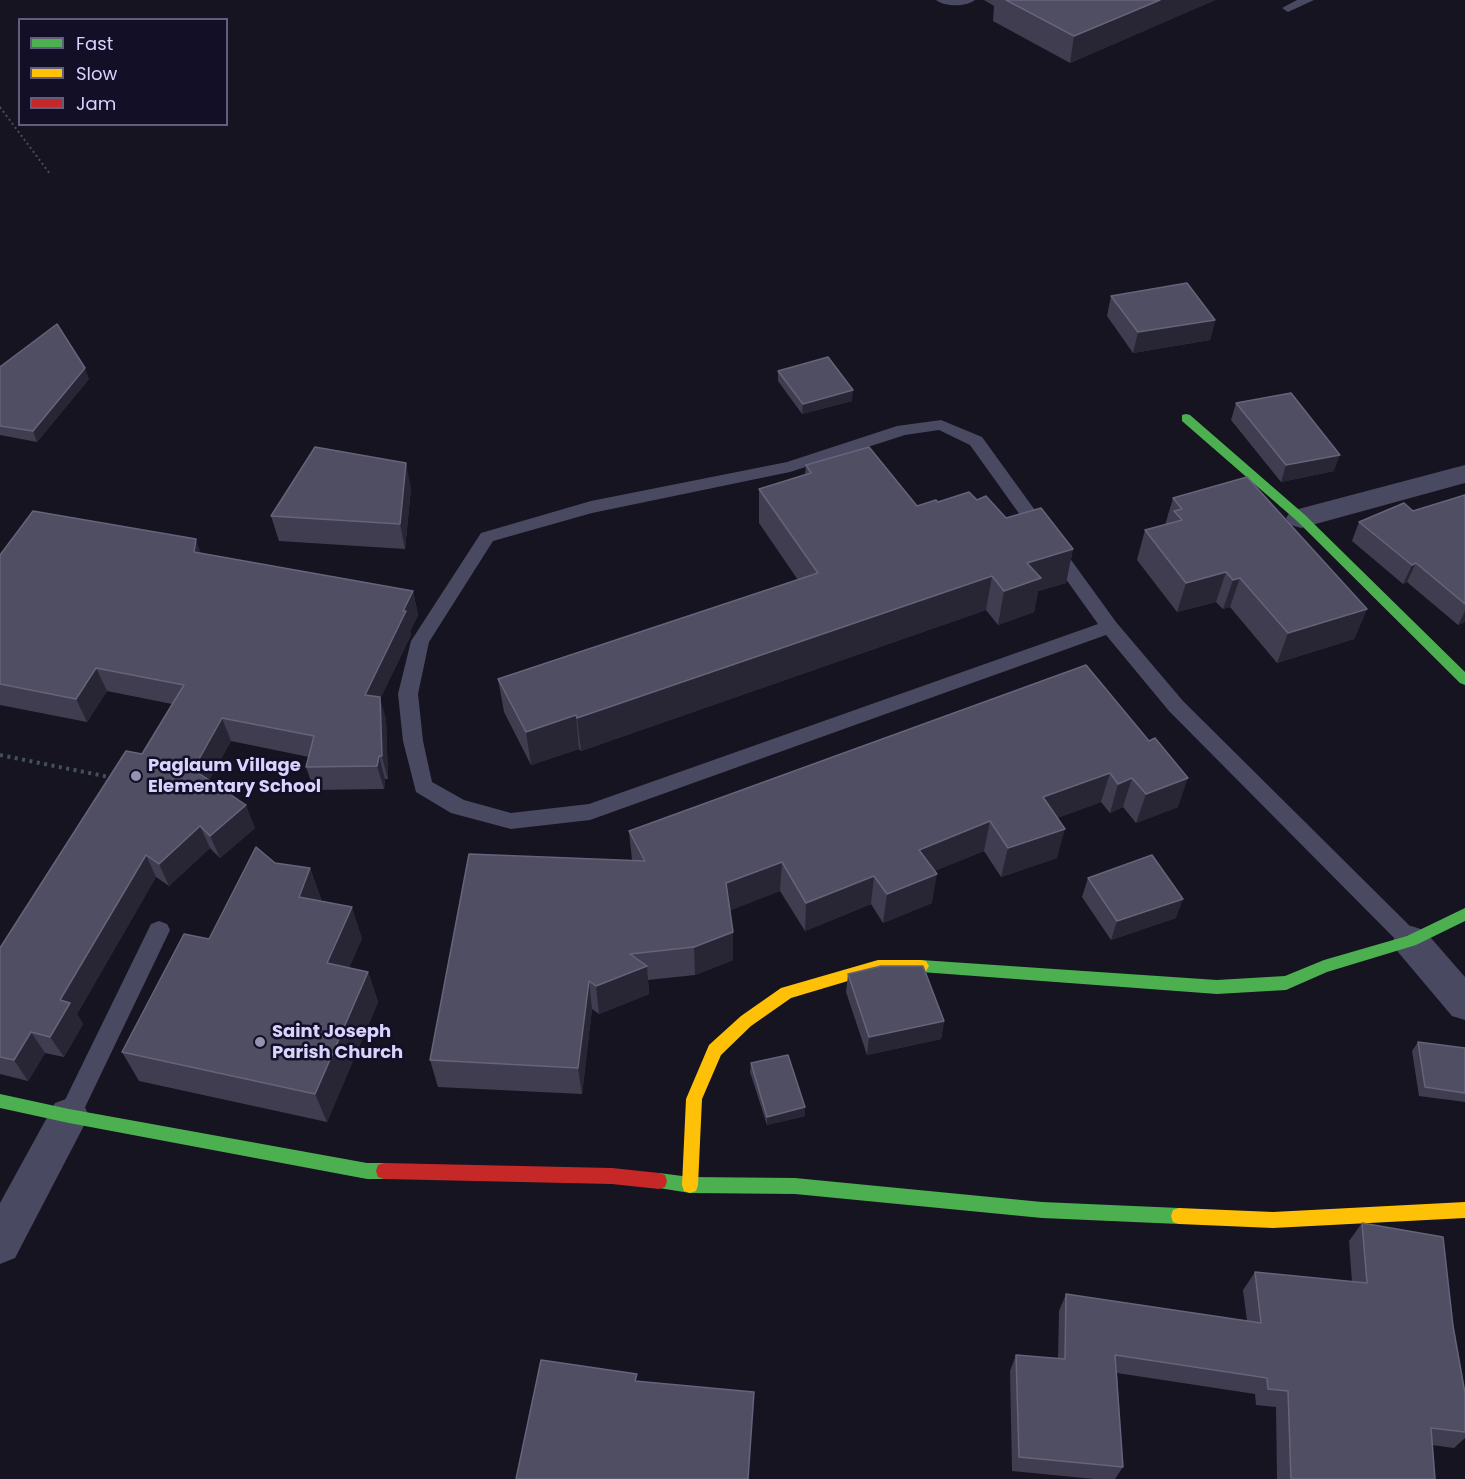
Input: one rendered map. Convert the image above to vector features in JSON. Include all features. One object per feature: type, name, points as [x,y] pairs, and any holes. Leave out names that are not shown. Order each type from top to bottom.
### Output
[{"type":"street","points":[[1186,418],[1301,518],[1465,680]]},
{"type":"street","points":[[1301,518],[1465,474]]},
{"type":"street","points":[[690,1185],[694,1099],[715,1050],[746,1021],[786,993],[878,966],[921,966],[1217,987],[1286,983],[1324,966],[1411,941],[1465,914]]},
{"type":"street","points":[[1411,941],[1465,1004]]},
{"type":"street","points":[[0,1101],[69,1116],[367,1170],[612,1176],[690,1185],[795,1186],[1042,1210],[1273,1220],[1465,1210]]},
{"type":"street","points":[[0,1244],[69,1116]]},
{"type":"lane","points":[[942,0],[951,2],[969,0]]},
{"type":"lane","points":[[1288,8],[1308,0]]},
{"type":"lane","points":[[1110,627],[590,813],[511,821],[458,807],[423,786],[413,741],[408,694],[420,641],[487,537],[591,507],[790,467],[903,430],[941,425],[976,441],[1110,627],[1176,706],[1411,941]]},
{"type":"lane","points":[[69,1116],[159,930]]},
{"type":"path","points":[[0,107],[50,174]]},
{"type":"path","points":[[0,755],[115,778],[109,788]]},
{"type":"building","points":[[1006,0],[1160,0],[1074,36]]},
{"type":"building","points":[[1187,283],[1215,320],[1138,332],[1111,296]]},
{"type":"building","points":[[57,324],[85,368],[33,431],[0,426],[0,367]]},
{"type":"building","points":[[828,357],[853,390],[803,404],[778,371]]},
{"type":"building","points":[[1291,393],[1340,455],[1286,465],[1236,403]]},
{"type":"building","points":[[315,447],[406,463],[400,524],[271,516]]},
{"type":"building","points":[[869,447],[917,506],[969,492],[977,500],[986,496],[1006,518],[1041,508],[1073,549],[1027,563],[1041,578],[1004,591],[992,576],[577,718],[576,715],[526,732],[498,679],[818,573],[759,489],[811,473],[806,465]]},
{"type":"building","points":[[1247,477],[1367,609],[1288,633],[1240,578],[1233,580],[1226,572],[1186,583],[1145,530],[1182,520],[1174,511],[1182,509],[1173,498]]},
{"type":"building","points":[[1465,495],[1465,604],[1416,563],[1412,565],[1359,522],[1404,503],[1413,511]]},
{"type":"building","points":[[33,511],[196,539],[194,552],[413,591],[403,611],[406,611],[365,695],[380,697],[382,756],[379,756],[377,766],[306,767],[314,736],[222,718],[194,768],[191,768],[246,805],[210,836],[200,826],[159,864],[146,855],[60,1000],[70,1003],[50,1037],[31,1032],[14,1060],[0,1057],[0,948],[126,751],[142,754],[184,685],[96,668],[76,699],[0,684],[0,555]]},
{"type":"building","points":[[1086,665],[1149,741],[1155,738],[1188,778],[1146,794],[1132,778],[1118,784],[1110,773],[1043,797],[1065,829],[1008,848],[990,821],[919,850],[937,874],[887,894],[874,876],[806,903],[782,862],[726,883],[733,932],[694,947],[630,954],[647,966],[596,986],[589,981],[578,1068],[430,1060],[469,854],[645,861],[629,831]]},
{"type":"building","points":[[256,847],[275,863],[310,868],[299,897],[352,907],[327,963],[368,972],[315,1094],[122,1052],[184,934],[209,939]]},
{"type":"building","points":[[1152,855],[1183,899],[1117,921],[1088,878]]},
{"type":"building","points":[[881,966],[923,966],[944,1021],[869,1037],[848,974]]},
{"type":"building","points":[[1418,1042],[1465,1048],[1465,1093],[1425,1087]]},
{"type":"building","points":[[788,1055],[805,1107],[767,1117],[751,1063]]},
{"type":"building","points":[[1362,1223],[1443,1237],[1453,1326],[1465,1393],[1465,1432],[1431,1428],[1435,1479],[1291,1479],[1288,1391],[1268,1389],[1267,1378],[1115,1355],[1123,1467],[1019,1457],[1016,1355],[1065,1359],[1066,1294],[1261,1323],[1255,1272],[1367,1283]]},
{"type":"building","points":[[541,1360],[637,1374],[635,1381],[754,1392],[748,1479],[516,1479]]},
{"type":"traffic: fast","points":[[1186,418],[1301,518],[1465,680]]},
{"type":"traffic: fast","points":[[921,966],[1217,987],[1286,983],[1324,966],[1411,941],[1465,914]]},
{"type":"traffic: fast","points":[[0,1101],[69,1116],[367,1171],[384,1171]]},
{"type":"traffic: fast","points":[[659,1181],[690,1185],[795,1186],[1042,1210],[1179,1216]]},
{"type":"traffic: slow","points":[[690,1185],[694,1099],[715,1050],[746,1021],[786,993],[878,966],[921,966]]},
{"type":"traffic: slow","points":[[1179,1216],[1273,1220],[1465,1210]]},
{"type":"traffic: jam","points":[[384,1171],[612,1176],[659,1181]]},
{"type":"place","name":"Paglaum Village Elementary School","points":[[136,776]]},
{"type":"place","name":"Saint Joseph Parish Church","points":[[260,1042]]}]
